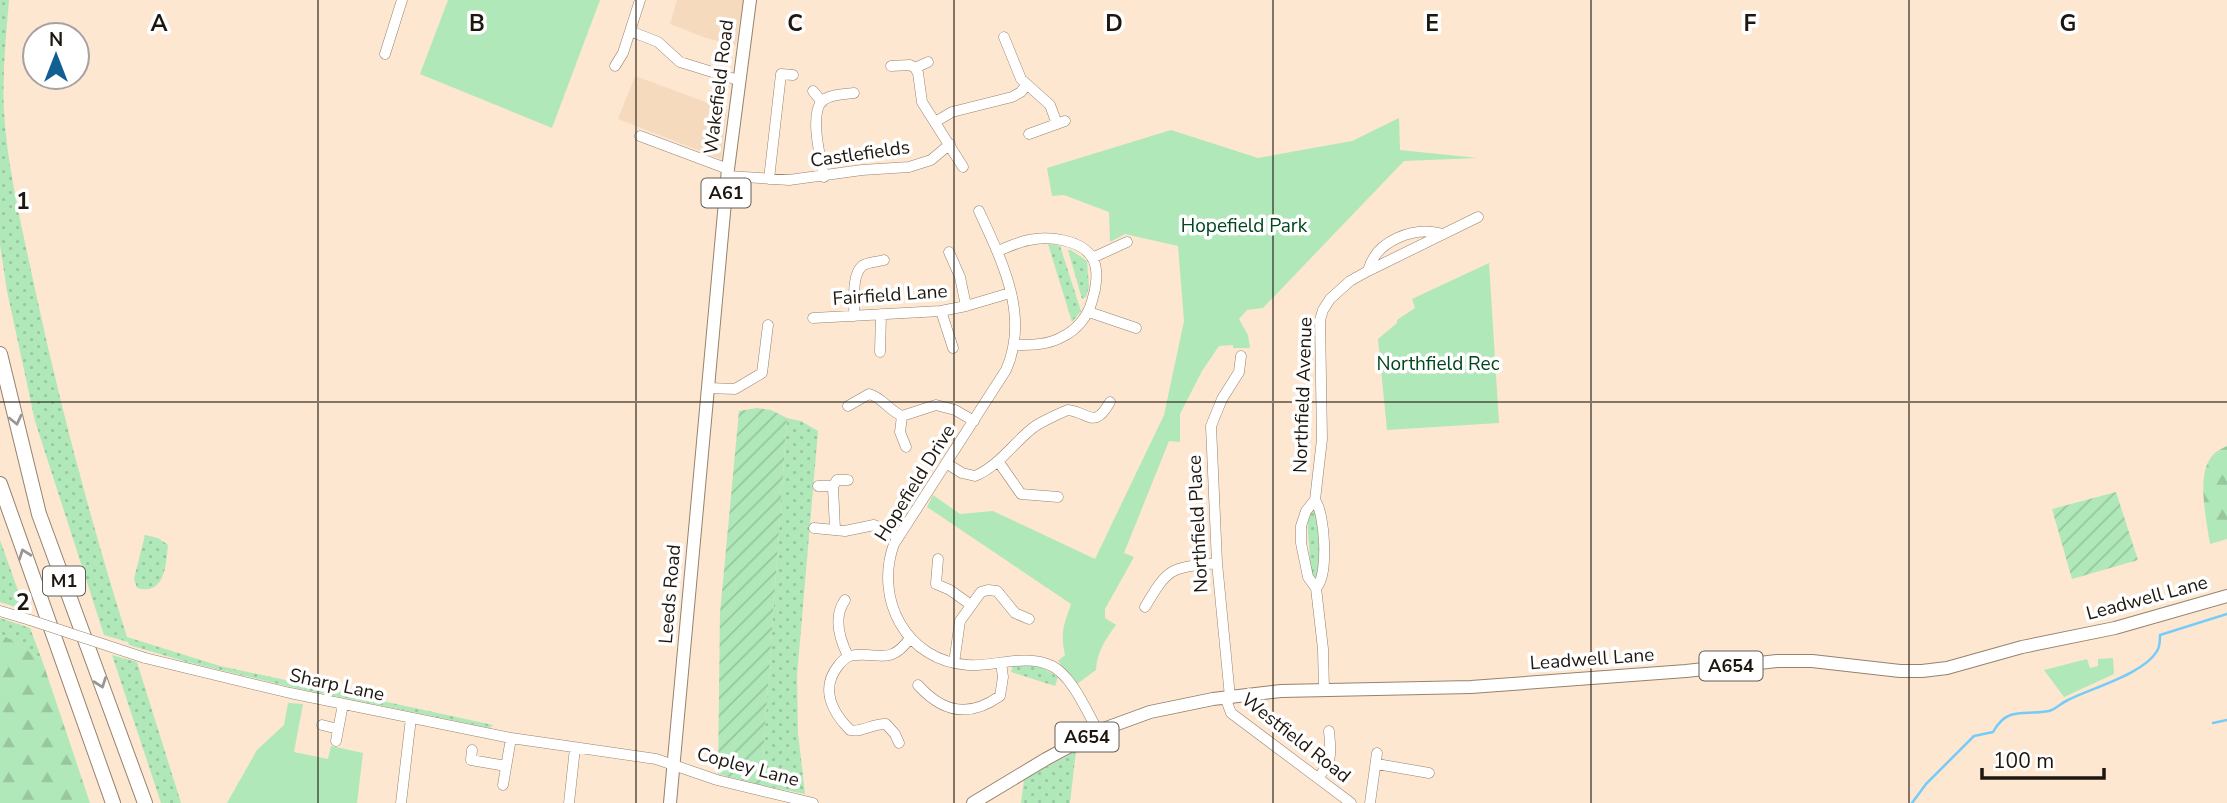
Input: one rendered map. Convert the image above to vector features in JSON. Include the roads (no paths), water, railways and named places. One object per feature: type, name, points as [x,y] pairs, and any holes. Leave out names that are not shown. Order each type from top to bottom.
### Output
[{"type":"highway","name":"M1","points":[[0,354],[39,514],[145,803]]},
{"type":"highway","name":"M1","points":[[0,484],[113,803]]},
{"type":"main road","name":"Wakefield Road","points":[[708,387],[728,172],[750,0]]},
{"type":"main road","name":"Leeds Road","points":[[670,803],[708,387]]},
{"type":"main road","name":"Leadwell Lane","points":[[973,803],[1098,731],[1150,712],[1228,697],[1324,690],[1433,689],[1686,671],[1794,660],[1900,671],[1934,669],[2115,628],[2227,596]]},
{"type":"street","points":[[385,54],[402,0]]},
{"type":"street","points":[[613,69],[623,53],[640,1],[650,7]]},
{"type":"street","points":[[630,31],[658,41],[680,62],[738,80]]},
{"type":"street","points":[[1004,37],[1016,69],[1026,85],[1050,105],[1061,122],[1029,134]]},
{"type":"street","points":[[999,60],[1011,56]]},
{"type":"street","points":[[915,68],[928,62]]},
{"type":"street","points":[[891,66],[911,65],[915,68],[922,102],[963,167]]},
{"type":"street","points":[[769,179],[781,74],[793,75]]},
{"type":"street","points":[[935,122],[952,112],[1012,97],[1026,85]]},
{"type":"street","points":[[813,91],[822,102]]},
{"type":"street","points":[[824,177],[816,132],[818,112],[822,102],[839,94],[854,93]]},
{"type":"street","name":"Castlefields","points":[[640,136],[728,172],[789,180],[922,164],[950,144]]},
{"type":"street","name":"Hopefield Drive","points":[[979,211],[998,251],[1010,293],[1015,313],[1015,345],[1006,370],[898,537],[890,556],[888,591],[892,611],[909,638],[926,652],[954,663],[1037,661],[1058,670],[1066,677],[1098,731]]},
{"type":"street","name":"Northfield Avenue","points":[[1316,588],[1323,573],[1321,513],[1315,500],[1322,439],[1320,334],[1323,310],[1343,287],[1368,271],[1478,217]]},
{"type":"street","name":"Northfield Avenue","points":[[1368,271],[1371,259],[1397,237],[1426,231],[1443,234]]},
{"type":"street","points":[[998,251],[1029,240],[1045,239],[1076,245],[1092,258],[1096,283],[1089,312],[1064,337],[1049,343],[1015,345]]},
{"type":"street","points":[[1092,258],[1127,242]]},
{"type":"street","points":[[949,252],[960,277],[966,306]]},
{"type":"street","points":[[854,316],[857,275],[860,268],[864,264],[884,260]]},
{"type":"street","name":"Fairfield Lane","points":[[813,318],[941,311],[1010,293]]},
{"type":"street","points":[[941,311],[953,348]]},
{"type":"street","points":[[1089,312],[1136,328]]},
{"type":"street","points":[[880,314],[880,352]]},
{"type":"street","points":[[708,387],[734,389],[762,373],[768,325]]},
{"type":"street","name":"Northfield Place","points":[[1228,697],[1217,563],[1211,426],[1222,398],[1239,372],[1241,356]]},
{"type":"street","points":[[848,406],[869,394],[876,396],[891,412],[902,416],[936,405],[955,410],[974,421]]},
{"type":"street","points":[[946,463],[961,473],[975,475],[998,461],[1036,425],[1068,410],[1086,417],[1101,416],[1110,402]]},
{"type":"street","points":[[902,416],[900,432],[906,447]]},
{"type":"street","points":[[1019,424],[1027,433]]},
{"type":"street","points":[[998,461],[1021,494],[1058,497]]},
{"type":"street","points":[[818,486],[841,479],[835,530]]},
{"type":"street","name":"Northfield Avenue","points":[[1315,500],[1306,511],[1301,526],[1301,543],[1308,578],[1316,588],[1324,690]]},
{"type":"street","points":[[814,528],[857,530],[874,525],[898,537]]},
{"type":"street","points":[[939,559],[936,584],[971,605]]},
{"type":"street","points":[[1145,607],[1161,579],[1171,570],[1217,563]]},
{"type":"street","points":[[954,663],[958,629],[981,592],[997,591],[1015,613],[1029,619]]},
{"type":"street","points":[[829,601],[843,603],[838,618],[839,634],[848,656]]},
{"type":"street","name":"Sharp Lane","points":[[0,611],[145,658],[343,704],[511,738],[656,759],[674,764]]},
{"type":"street","points":[[899,743],[887,724],[878,723],[855,731],[850,730],[830,703],[829,683],[833,673],[848,656],[886,656],[896,653],[909,638]]},
{"type":"street","points":[[918,685],[925,699],[963,711],[984,705],[1000,695],[1003,677],[1001,663]]},
{"type":"street","name":"Westfield Road","points":[[1228,697],[1231,713],[1350,803]]},
{"type":"street","points":[[336,741],[343,704]]},
{"type":"street","points":[[401,803],[411,718]]},
{"type":"street","points":[[323,725],[338,729]]},
{"type":"street","points":[[1318,778],[1329,765],[1331,758],[1329,731]]},
{"type":"street","points":[[503,785],[511,738]]},
{"type":"street","points":[[569,803],[575,748]]},
{"type":"street","points":[[472,750],[471,760],[506,766]]},
{"type":"street","points":[[1370,803],[1377,759],[1429,773]]},
{"type":"street","name":"Copley Lane","points":[[674,764],[781,799],[813,803]]},
{"type":"waterway","points":[[1912,803],[1926,784],[1974,736],[1993,732],[2011,715],[2049,711],[2129,673],[2141,667],[2157,651],[2160,635],[2227,614]]},
{"type":"waterway","points":[[2213,723],[2227,720]]},
{"type":"park label","name":"Hopefield Park","points":[[1244,226]]},
{"type":"park label","name":"Northfield Rec","points":[[1438,364]]}]
